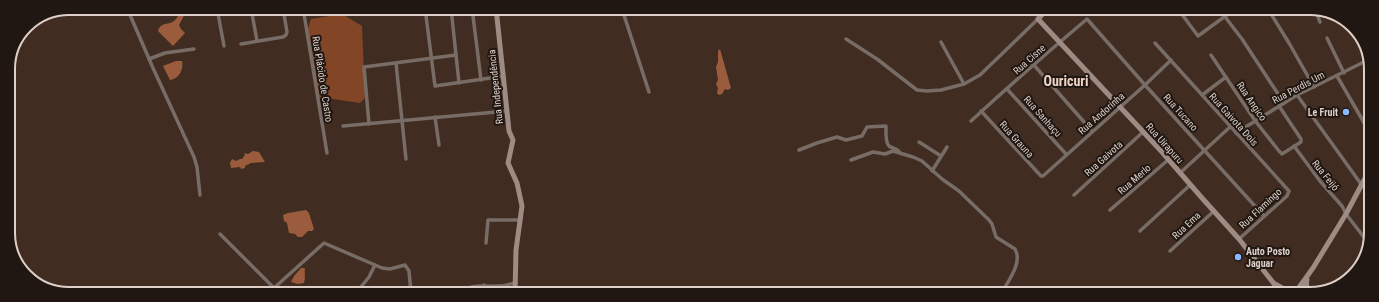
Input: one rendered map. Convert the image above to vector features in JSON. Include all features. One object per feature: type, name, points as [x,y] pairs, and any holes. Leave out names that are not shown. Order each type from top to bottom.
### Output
[{"type":"street","points":[[130,15],[194,157],[197,167],[200,195]]},
{"type":"street","points":[[218,15],[224,46]]},
{"type":"street","points":[[252,15],[257,41]]},
{"type":"street","points":[[241,44],[283,37],[286,35],[287,29],[284,15]]},
{"type":"street","name":"Rua Plácido de Castro","points":[[304,15],[327,153]]},
{"type":"street","points":[[426,15],[435,86],[504,76]]},
{"type":"street","points":[[452,15],[459,83]]},
{"type":"street","points":[[473,15],[481,80]]},
{"type":"street","name":"Rua Independência","points":[[497,15],[509,131],[513,140],[508,163],[517,183],[522,202],[521,220]]},
{"type":"street","points":[[624,15],[648,92]]},
{"type":"street","points":[[846,39],[877,59],[917,90],[941,90],[964,84],[980,75],[989,68],[1042,15]]},
{"type":"street","points":[[1182,15],[1198,36],[1224,16],[1247,46],[1284,102]]},
{"type":"street","points":[[1272,15],[1314,87]]},
{"type":"street","points":[[1318,16],[1320,22]]},
{"type":"street","name":"Rua Uirapuru","points":[[1038,19],[1214,211],[1239,239],[1278,287]]},
{"type":"street","name":"Rua Cisne","points":[[971,121],[1058,40],[1087,19]]},
{"type":"street","name":"Rua Tucano","points":[[1087,19],[1264,216]]},
{"type":"street","points":[[1327,38],[1344,73]]},
{"type":"street","points":[[941,42],[964,84]]},
{"type":"street","name":"Rua Gaivota Dois","points":[[1155,43],[1230,128],[1287,188]]},
{"type":"street","points":[[149,59],[165,53],[194,49]]},
{"type":"street","points":[[369,124],[364,66],[456,55]]},
{"type":"street","name":"Rua Angico","points":[[1212,55],[1256,122],[1279,151],[1282,154],[1294,146]]},
{"type":"street","name":"Rua Andorinha","points":[[1041,176],[1043,176],[1145,85],[1171,60]]},
{"type":"street","points":[[396,63],[406,159]]},
{"type":"street","name":"Rua Perdis Um","points":[[1236,134],[1284,102],[1363,63]]},
{"type":"street","points":[[1033,64],[1092,131]]},
{"type":"street","points":[[1337,76],[1364,123]]},
{"type":"street","points":[[1202,95],[1226,77]]},
{"type":"street","name":"Rua Sanhaçu","points":[[1007,89],[1066,154]]},
{"type":"street","points":[[1297,95],[1361,184]]},
{"type":"street","points":[[1279,106],[1300,135],[1301,142],[1294,146]]},
{"type":"street","name":"Rua Grauna","points":[[981,111],[1041,176]]},
{"type":"street","points":[[343,126],[507,112]]},
{"type":"street","points":[[435,118],[439,145]]},
{"type":"street","points":[[799,150],[836,138],[846,140],[862,136],[867,127],[886,126],[887,143],[900,153]]},
{"type":"street","points":[[1180,173],[1230,128]]},
{"type":"street","name":"Rua Gaivota","points":[[1074,195],[1143,132]]},
{"type":"street","points":[[919,142],[941,156]]},
{"type":"street","name":"Rua Feijó","points":[[1294,146],[1320,181],[1342,206],[1346,214],[1364,236]]},
{"type":"street","points":[[932,170],[947,147]]},
{"type":"street","points":[[851,160],[869,153],[875,152],[885,154],[893,151],[918,159],[942,179],[960,191],[991,222],[996,237],[1016,250],[1018,258],[1016,266],[1005,287]]},
{"type":"street","name":"Rua Merlo","points":[[1110,210],[1168,160]]},
{"type":"street","points":[[1299,287],[1308,276],[1346,214],[1364,179]]},
{"type":"street","points":[[1140,231],[1190,185]]},
{"type":"street","name":"Rua Flamingo","points":[[1239,239],[1287,196],[1289,191],[1287,188]]},
{"type":"street","name":"Rua Ema","points":[[1170,251],[1214,211]]},
{"type":"street","points":[[486,243],[488,220],[521,220],[517,239],[515,287]]},
{"type":"street","points":[[220,234],[273,287]]},
{"type":"street","points":[[275,287],[324,243],[386,269],[405,265],[407,266],[410,287]]},
{"type":"street","points":[[362,287],[375,265]]},
{"type":"street","points":[[1305,287],[1308,276]]},
{"type":"street","points":[[472,287],[484,285],[499,286],[515,283]]},
{"type":"street","name":"Rua Uirapuru","points":[[1275,283],[1283,287]]},
{"type":"street","points":[[1306,283],[1307,287]]},
{"type":"shaded area","points":[[179,15],[184,15],[179,25],[185,33],[173,46],[158,31],[161,26],[175,20]]},
{"type":"shaded area","points":[[344,15],[362,26],[365,98],[360,103],[319,97],[307,31],[311,19]]},
{"type":"shaded area","points":[[720,49],[731,88],[728,90],[725,89],[722,94],[719,95],[717,93],[718,88],[716,84],[718,80],[716,67],[718,62],[718,51]]},
{"type":"shaded area","points":[[176,61],[182,61],[181,70],[176,78],[170,80],[163,66]]},
{"type":"shaded area","points":[[253,151],[259,152],[265,162],[251,163],[245,166],[245,168],[241,169],[240,167],[231,168],[230,163],[232,159],[236,161],[242,159],[245,155],[244,153],[248,154]]},
{"type":"shaded area","points":[[306,210],[309,213],[314,229],[312,231],[308,231],[302,237],[289,233],[287,223],[284,221],[283,215]]},
{"type":"shaded area","points":[[301,268],[305,268],[304,283],[298,284],[291,282],[294,276]]},
{"type":"place","name":"Le Fruit","points":[[1346,112]]},
{"type":"place","name":"Auto Posto Jaguar","points":[[1238,257]]},
{"type":"district","name":"Ouricuri","points":[[1066,81]]}]
